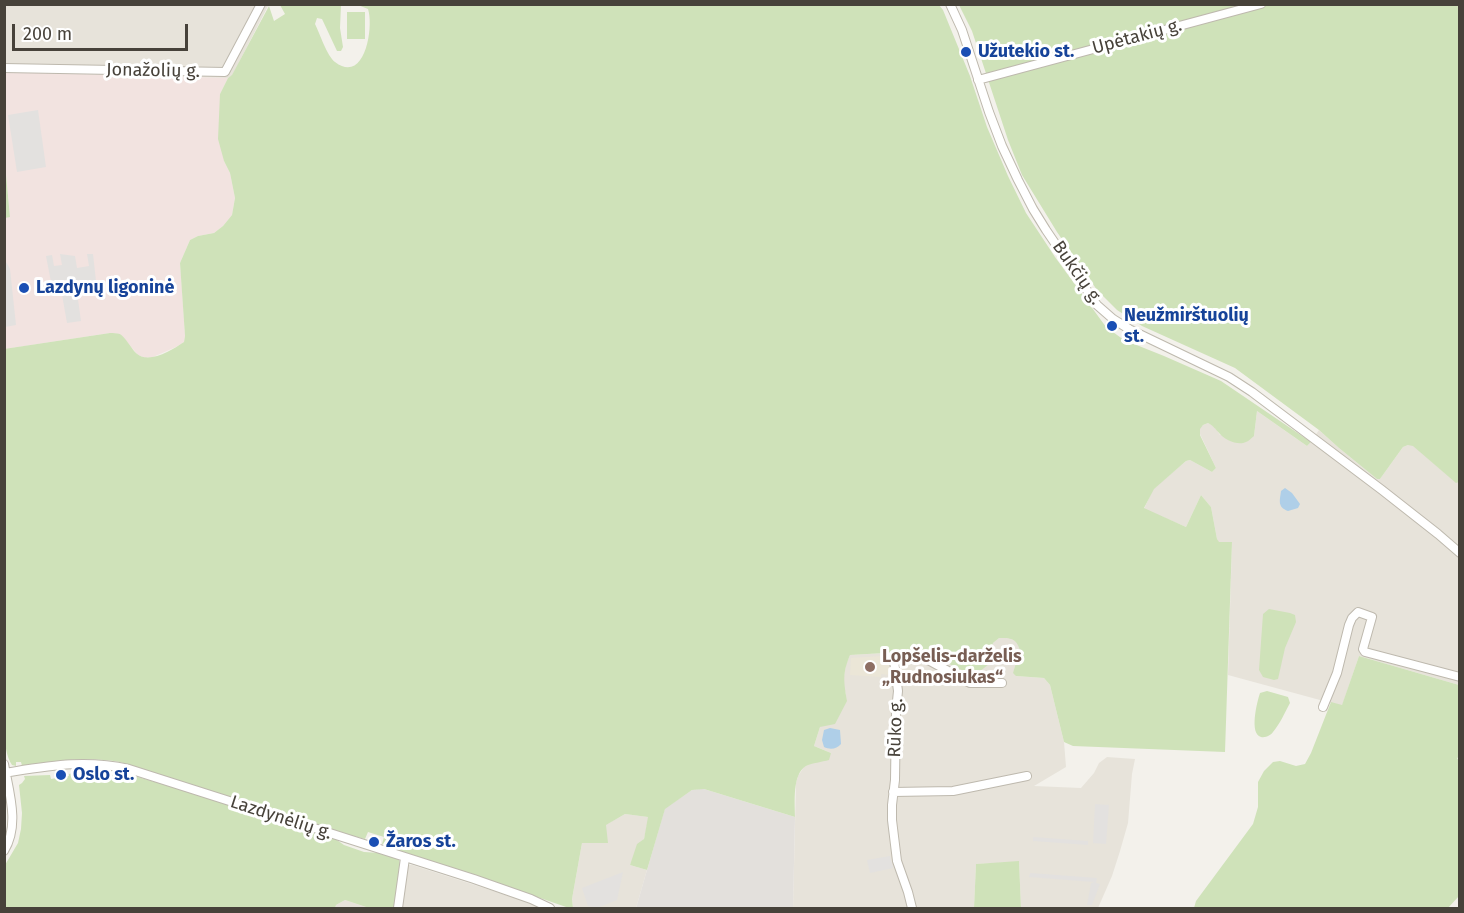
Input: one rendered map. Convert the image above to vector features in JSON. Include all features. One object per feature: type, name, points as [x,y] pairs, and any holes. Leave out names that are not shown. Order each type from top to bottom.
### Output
[{"type":"street","name":"Jonažolių g.","points":[[4,68],[225,72],[261,4]]},
{"type":"street","name":"Bukčių g.","points":[[950,4],[962,30],[1002,146],[1023,190],[1046,230],[1097,305],[1113,319],[1130,329],[1229,377],[1252,392],[1386,493],[1460,553]]},
{"type":"street","name":"Upėtakių g.","points":[[978,80],[1261,4]]},
{"type":"street","points":[[1323,707],[1337,673],[1349,625],[1358,612],[1372,617],[1363,649],[1365,652],[1460,677]]},
{"type":"street","name":"Rūko g.","points":[[912,909],[895,847],[892,806],[898,691],[894,661],[905,656],[913,656],[930,661],[970,683],[1002,683]]},
{"type":"street","name":"Lazdynėlių g.","points":[[5,770],[75,763],[112,765],[531,899],[550,909]]},
{"type":"street","points":[[4,851],[12,835],[13,824],[5,770]]},
{"type":"street","points":[[893,792],[952,791],[1027,776]]},
{"type":"street","points":[[398,909],[405,858]]},
{"type":"shaded area","points":[[269,4],[232,76],[228,78],[5,72],[5,5]]},
{"type":"shaded area","points":[[4,72],[228,78],[220,94],[224,161],[230,173],[235,198],[232,215],[223,226],[214,233],[190,240],[180,263],[184,342],[153,357],[145,358],[138,355],[120,334],[110,333],[5,349],[4,218],[10,216],[5,164]]},
{"type":"shaded area","points":[[38,110],[46,167],[17,172],[8,115]]},
{"type":"shaded area","points":[[60,254],[75,256],[77,268],[89,266],[87,254],[93,254],[96,281],[76,285],[81,321],[67,323],[61,289],[52,287],[46,256],[52,255],[54,266],[62,265]]},
{"type":"shaded area","points":[[5,261],[10,269],[16,325],[5,327]]},
{"type":"shaded area","points":[[1257,411],[1307,446],[1319,430],[1377,479],[1380,479],[1403,447],[1413,445],[1456,482],[1459,482],[1459,685],[1359,656],[1342,706],[1228,675],[1232,543],[1218,542],[1211,507],[1201,495],[1186,527],[1144,509],[1153,489],[1186,461],[1190,460],[1212,472],[1216,468],[1200,434],[1199,429],[1203,425],[1208,423],[1214,426],[1220,435],[1254,436]]},
{"type":"shaded area","points":[[1000,637],[1011,638],[1018,643],[1021,650],[1016,676],[1044,678],[1050,685],[1064,742],[1066,767],[1034,786],[1081,788],[1099,763],[1107,757],[1135,759],[1128,823],[1112,876],[1098,908],[1021,908],[1019,862],[976,864],[974,908],[793,908],[796,783],[804,767],[831,753],[814,746],[820,727],[846,694],[844,676],[850,655],[919,651],[935,657],[989,664],[993,643]]},
{"type":"shaded area","name":"Lopšelis-darželis „Rudnosiukas“","points":[[882,656],[888,660],[891,675],[881,674],[881,677],[850,675],[851,658]]},
{"type":"shaded area","points":[[704,789],[795,817],[793,908],[636,908],[665,808],[692,790]]},
{"type":"shaded area","points":[[1095,804],[1109,805],[1106,844],[1093,843]]},
{"type":"shaded area","points":[[625,814],[649,817],[644,839],[630,865],[647,870],[636,908],[573,908],[572,899],[582,843],[605,825]]},
{"type":"shaded area","points":[[1033,837],[1088,841],[1088,845],[1033,841]]},
{"type":"shaded area","points":[[890,856],[893,868],[870,873],[867,860]]},
{"type":"shaded area","points":[[400,865],[412,865],[542,908],[395,908]]},
{"type":"shaded area","points":[[623,872],[617,900],[597,908],[588,906],[582,888]]},
{"type":"shaded area","points":[[1030,873],[1097,878],[1096,883],[1100,884],[1092,905],[1087,905],[1091,883],[1094,882],[1029,877]]},
{"type":"shaded area","points":[[345,900],[369,908],[335,908]]},
{"type":"green space","points":[[280,5],[341,5],[340,28],[343,47],[341,51],[337,51],[322,19],[317,18],[315,24],[332,59],[345,67],[354,66],[360,60],[368,40],[370,17],[368,9],[358,5],[939,5],[970,76],[987,127],[1026,213],[1106,327],[1124,340],[1221,381],[1311,442],[1307,446],[1257,411],[1254,436],[1243,443],[1228,440],[1208,423],[1200,429],[1200,435],[1216,468],[1212,472],[1190,460],[1186,461],[1154,489],[1144,508],[1186,527],[1201,495],[1211,507],[1217,539],[1219,542],[1232,542],[1225,752],[1073,746],[1064,742],[1050,685],[1044,678],[1016,676],[1013,673],[1020,650],[1017,643],[1010,639],[999,638],[993,643],[989,664],[979,672],[968,673],[919,651],[850,655],[844,678],[847,701],[835,724],[820,727],[814,746],[831,753],[829,760],[808,765],[798,775],[795,789],[795,817],[704,789],[692,790],[665,809],[647,870],[630,865],[637,844],[644,839],[648,817],[625,814],[606,825],[608,843],[582,843],[572,899],[573,908],[423,860],[382,844],[384,837],[368,832],[365,839],[349,835],[120,762],[83,759],[22,766],[21,762],[16,762],[16,766],[12,765],[6,750],[4,729],[4,349],[115,333],[120,334],[136,353],[153,357],[184,342],[180,263],[190,240],[214,233],[223,226],[232,215],[235,198],[230,173],[218,139],[220,94],[269,6],[274,21],[285,14]]},
{"type":"green space","points":[[959,5],[1459,5],[1459,482],[1456,483],[1413,446],[1408,445],[1403,447],[1380,479],[1377,479],[1319,430],[1235,368],[1142,326],[1117,310],[1097,290],[1057,232],[1022,175],[972,31]]},
{"type":"green space","points":[[347,12],[365,12],[365,39],[347,39]]},
{"type":"green space","points":[[5,164],[10,217],[4,218]]},
{"type":"green space","points":[[1269,609],[1295,615],[1296,622],[1285,648],[1278,679],[1274,680],[1263,677],[1259,670],[1263,614]]},
{"type":"green space","points":[[1359,656],[1459,685],[1460,753],[1457,759],[1460,760],[1459,896],[1448,908],[1194,908],[1196,901],[1253,824],[1258,807],[1258,782],[1264,771],[1273,762],[1280,761],[1296,766],[1305,764],[1331,702],[1342,705]]},
{"type":"green space","points":[[1267,691],[1288,697],[1290,703],[1272,733],[1261,737],[1255,730],[1255,717],[1260,693]]},
{"type":"green space","points":[[91,767],[106,768],[173,787],[334,838],[344,845],[364,852],[380,853],[399,859],[395,908],[369,908],[345,900],[335,908],[5,908],[5,865],[18,843],[21,829],[19,785],[25,779],[24,776],[50,775],[51,779],[69,776],[69,774]]},
{"type":"green space","points":[[1019,861],[1021,908],[974,908],[976,864]]},
{"type":"water","points":[[1285,488],[1300,504],[1298,508],[1288,511],[1281,505],[1281,491]]},
{"type":"water","points":[[830,728],[840,730],[841,744],[838,747],[824,747],[822,740],[824,730]]},
{"type":"place","name":"Užutekio st.","points":[[966,52]]},
{"type":"place","name":"Lazdynų ligoninė","points":[[24,288]]},
{"type":"place","name":"Neužmirštuolių st.","points":[[1112,326]]},
{"type":"place","name":"Lopšelis-darželis „Rudnosiukas“","points":[[870,667]]},
{"type":"place","name":"Oslo st.","points":[[61,775]]},
{"type":"place","name":"Žaros st.","points":[[374,842]]}]
